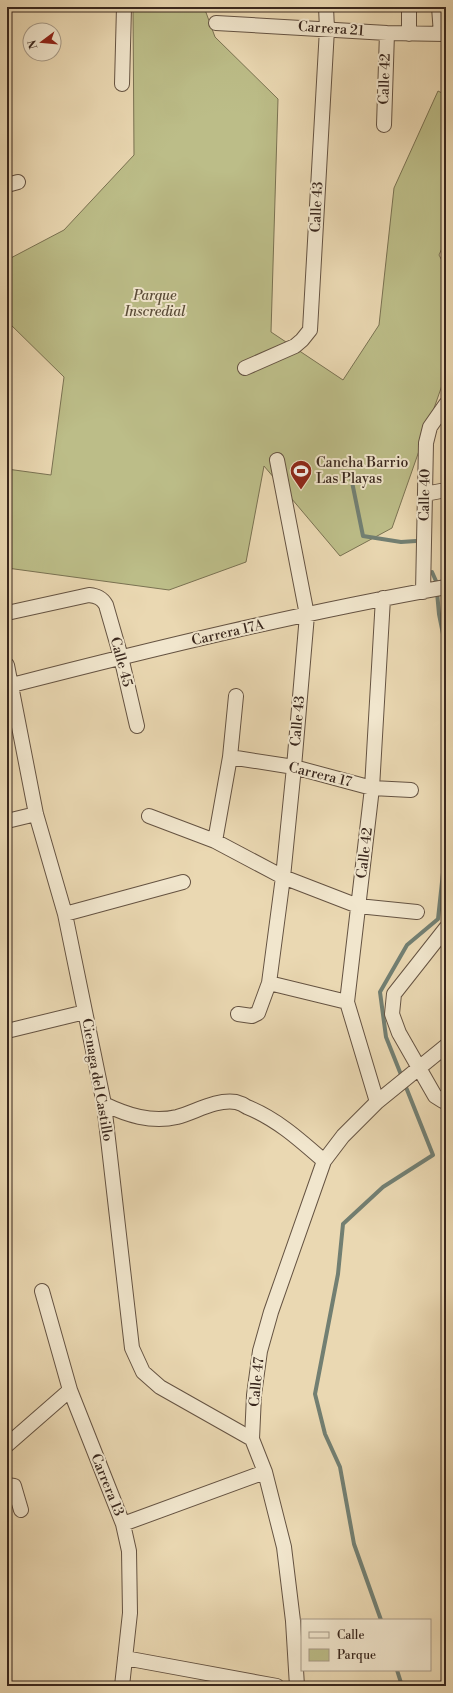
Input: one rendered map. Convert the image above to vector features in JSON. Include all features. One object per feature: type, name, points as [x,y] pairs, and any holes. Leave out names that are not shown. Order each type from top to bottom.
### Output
[{"type":"street","points":[[122,84],[124,7]]},
{"type":"street","name":"Calle 43","points":[[245,368],[295,346],[310,330],[326,7]]},
{"type":"street","points":[[409,7],[409,34]]},
{"type":"street","points":[[439,7],[443,34]]},
{"type":"street","name":"Carrera 21","points":[[216,23],[387,34],[443,34]]},
{"type":"street","name":"Calle 42","points":[[384,124],[387,34]]},
{"type":"street","name":"Calle 40","points":[[436,589],[425,494],[426,443],[430,427],[446,404]]},
{"type":"street","name":"Calle 43","points":[[238,1014],[252,1016],[258,1013],[269,983],[283,877],[307,615],[277,460]]},
{"type":"street","points":[[425,494],[446,490]]},
{"type":"street","name":"Carrera 17A","points":[[12,685],[121,657],[383,598],[436,589]]},
{"type":"street","name":"Calle 45","points":[[7,613],[89,595],[102,599],[106,605],[121,657],[137,726]]},
{"type":"street","name":"Calle 42","points":[[377,1102],[347,1002],[372,788],[383,598]]},
{"type":"street","name":"Cienaga del Castillo","points":[[7,665],[36,814],[65,914],[104,1104],[132,1348],[143,1372],[160,1387],[252,1439]]},
{"type":"street","points":[[215,841],[230,757],[236,696]]},
{"type":"street","name":"Carrera 17","points":[[230,757],[294,767],[372,788],[411,790]]},
{"type":"street","points":[[7,821],[36,814]]},
{"type":"street","points":[[149,816],[215,841],[283,877],[358,906],[417,912]]},
{"type":"street","points":[[65,914],[183,882]]},
{"type":"street","points":[[446,928],[394,994],[392,1014],[414,1073],[435,1096],[442,1101],[446,1101]]},
{"type":"street","points":[[269,983],[347,1002]]},
{"type":"street","points":[[7,1031],[85,1012]]},
{"type":"street","name":"Calle 47","points":[[298,1686],[293,1621],[284,1547],[265,1472],[252,1439],[254,1395],[260,1351],[274,1304],[324,1161],[343,1136],[377,1102],[446,1046]]},
{"type":"street","points":[[104,1104],[130,1115],[161,1119],[177,1117],[214,1104],[236,1102],[261,1112],[285,1128],[324,1161]]},
{"type":"street","name":"Carrera 13","points":[[42,1290],[70,1390],[123,1524],[129,1551],[130,1613],[122,1686]]},
{"type":"street","points":[[7,1445],[70,1390]]},
{"type":"street","points":[[123,1524],[265,1472]]},
{"type":"street","points":[[7,1485],[14,1486],[21,1510]]},
{"type":"street","points":[[125,1658],[277,1686]]},
{"type":"green space","name":"Parque Inscredial","points":[[133,7],[204,7],[215,37],[278,99],[271,332],[343,380],[379,325],[394,188],[438,91],[446,95],[446,239],[439,255],[446,268],[446,374],[392,528],[340,556],[264,466],[246,562],[169,590],[7,568],[7,469],[51,475],[64,377],[8,322],[7,260],[64,230],[134,155]]},
{"type":"waterway","points":[[351,477],[363,536],[401,542],[416,541]]},
{"type":"waterway","points":[[432,572],[436,581],[439,614],[446,649]]},
{"type":"waterway","points":[[381,1619],[354,1544],[340,1467],[325,1434],[315,1394],[338,1274],[343,1224],[383,1187],[433,1155],[386,1037],[380,992],[407,945],[438,919],[446,845]]},
{"type":"waterway","points":[[397,1671],[402,1686]]},
{"type":"place","name":"Cancha Barrio Las Playas","points":[[301,490]]}]
